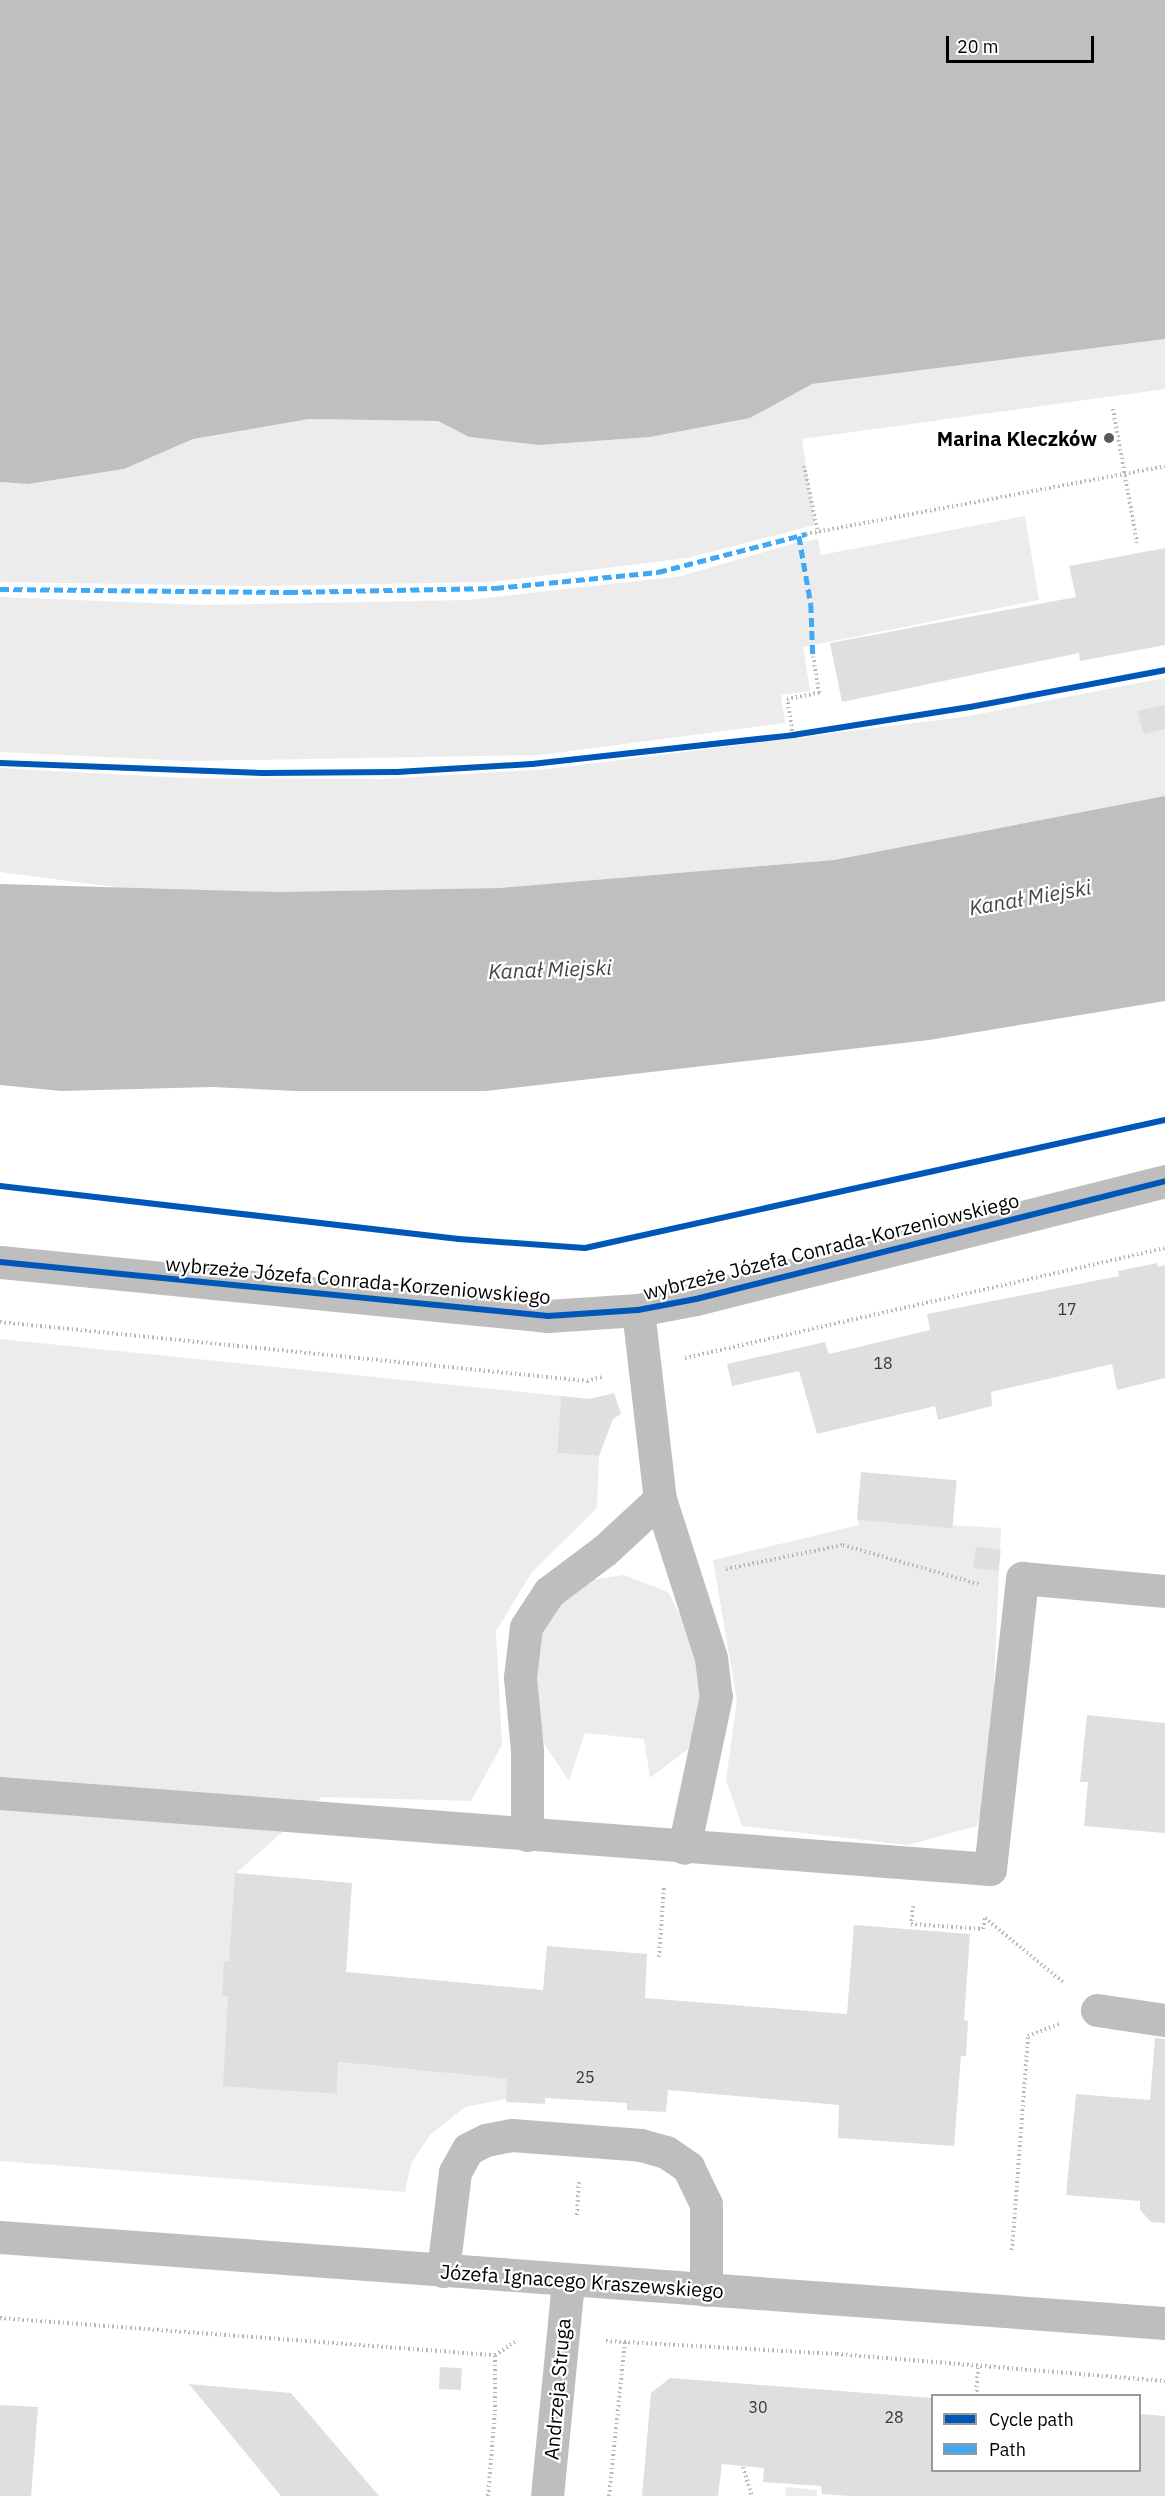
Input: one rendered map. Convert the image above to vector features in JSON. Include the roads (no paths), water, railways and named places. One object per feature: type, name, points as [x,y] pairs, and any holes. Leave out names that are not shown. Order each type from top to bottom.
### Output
[{"type":"street","name":"wybrzeże Józefa Conrada-Korzeniowskiego","points":[[0,1262],[548,1316],[638,1310],[696,1299],[1165,1181]]},
{"type":"street","points":[[638,1310],[660,1499],[711,1658],[716,1696],[675,1847]]},
{"type":"street","points":[[526,1835],[527,1750],[520,1677],[525,1627],[549,1592],[605,1550],[660,1499]]},
{"type":"street","points":[[0,1793],[675,1847],[990,1869],[1022,1578],[1165,1591]]},
{"type":"street","points":[[1097,2010],[1165,2020]]},
{"type":"street","points":[[443,2271],[455,2172],[468,2150],[486,2140],[524,2136],[641,2145],[666,2152],[688,2167],[706,2204],[706,2290]]},
{"type":"street","name":"Józefa Ignacego Kraszewskiego","points":[[0,2237],[567,2281],[1165,2323]]},
{"type":"street","name":"Andrzeja Struga","points":[[547,2496],[567,2281]]},
{"type":"water","points":[[0,0],[1165,0],[1165,339],[812,384],[750,418],[650,437],[539,445],[469,437],[438,421],[309,419],[193,439],[124,469],[28,484],[0,482]]},
{"type":"water","name":"Kanał Miejski","points":[[1165,796],[1165,1001],[929,1040],[486,1091],[295,1091],[212,1087],[61,1091],[0,1085],[0,884],[277,892],[499,888],[834,860]]},
{"type":"place","name":"Marina Kleczków","points":[[1109,438]]}]
